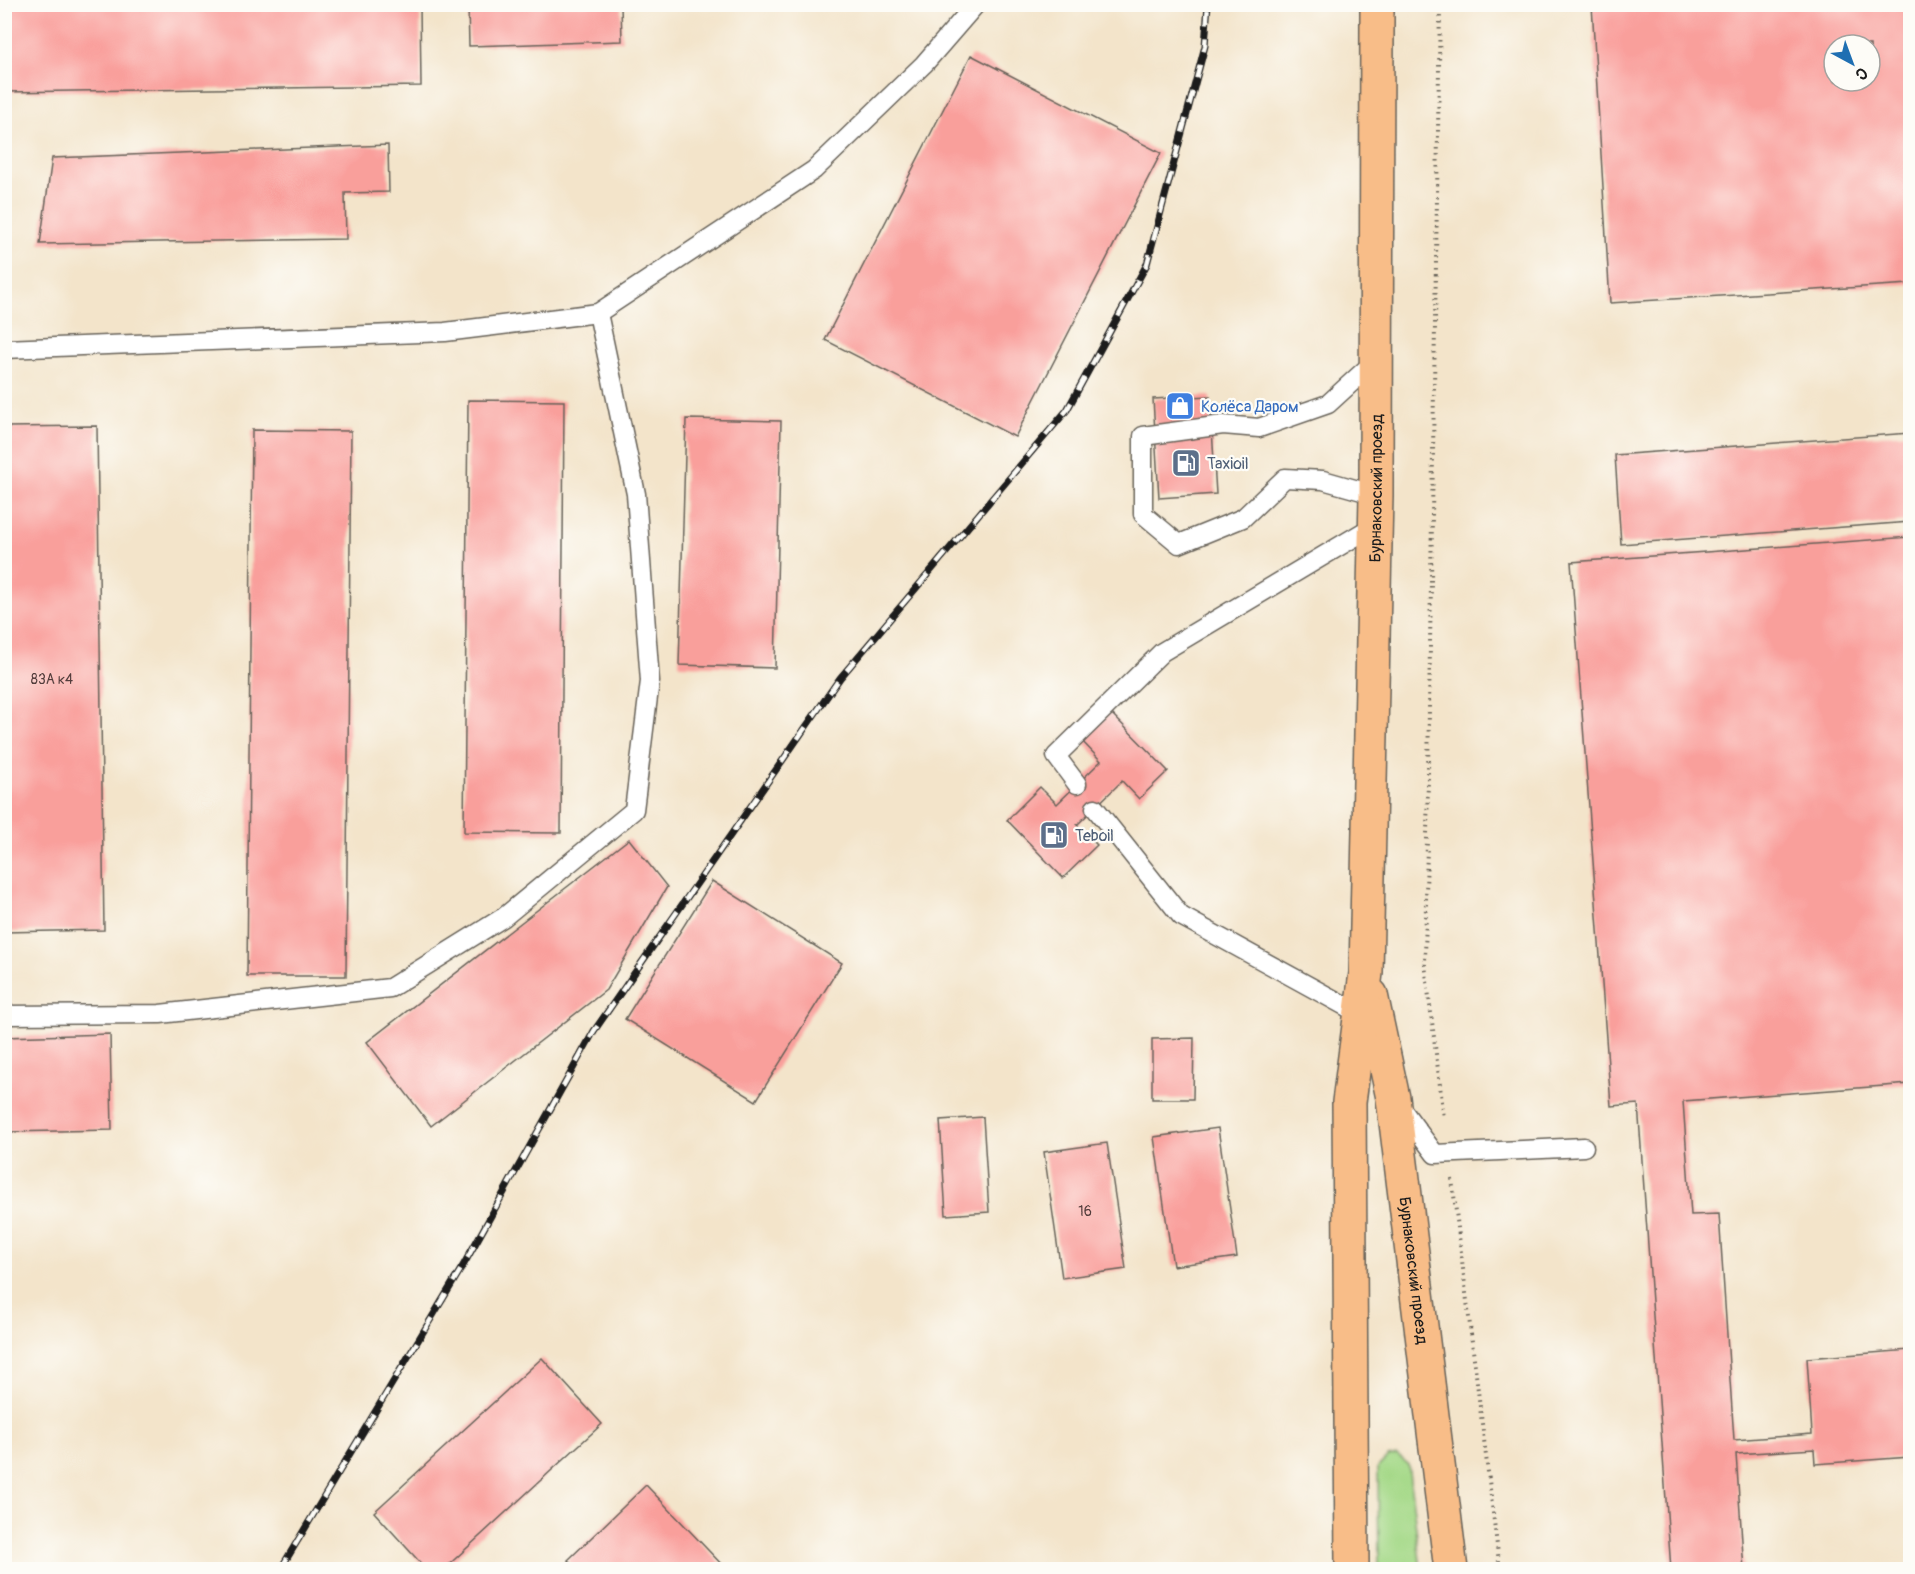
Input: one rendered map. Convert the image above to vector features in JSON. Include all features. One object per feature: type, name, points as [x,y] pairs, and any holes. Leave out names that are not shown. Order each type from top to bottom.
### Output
[{"type":"main road","name":"Бурнаковский проезд","points":[[1352,1569],[1349,1102],[1366,973],[1376,510],[1377,4]]},
{"type":"main road","name":"Бурнаковский проезд","points":[[1366,973],[1393,1098],[1451,1569]]},
{"type":"main road","points":[[1349,1102],[1393,1098]]},
{"type":"lane","points":[[4,349],[445,332],[598,313],[814,170],[924,64],[976,4]]},
{"type":"lane","points":[[4,1015],[160,1014],[390,988],[504,916],[634,810],[650,670],[636,494],[598,313]]},
{"type":"lane","points":[[1077,784],[1056,756],[1162,652],[1376,510],[1323,480],[1285,478],[1243,518],[1179,544],[1143,514],[1143,436],[1223,425],[1259,428],[1328,404],[1375,361]]},
{"type":"lane","points":[[1095,808],[1181,916],[1360,1014]]},
{"type":"lane","points":[[1393,1098],[1435,1154],[1584,1147]]},
{"type":"path","points":[[1440,4],[1425,965],[1500,1569]]},
{"type":"green space","points":[[1397,1455],[1408,1464],[1421,1569],[1379,1569],[1378,1467],[1388,1457]]},
{"type":"building","points":[[4,4],[420,4],[421,86],[4,92]]},
{"type":"building","points":[[468,5],[621,5],[622,41],[469,46]]},
{"type":"building","points":[[1592,5],[1910,5],[1910,284],[1610,303]]},
{"type":"building","points":[[971,55],[1161,153],[1015,437],[825,340]]},
{"type":"building","points":[[388,145],[389,192],[345,193],[346,239],[40,244],[52,158]]},
{"type":"building","points":[[1210,396],[1216,494],[1159,498],[1153,399]]},
{"type":"building","points":[[468,400],[564,401],[561,833],[464,832]]},
{"type":"building","points":[[686,419],[781,421],[775,668],[679,665]]},
{"type":"building","points":[[97,426],[104,930],[4,932],[4,427]]},
{"type":"building","points":[[252,430],[351,431],[346,976],[247,976]]},
{"type":"building","points":[[1910,433],[1910,522],[1621,544],[1615,455]]},
{"type":"building","points":[[1910,537],[1910,1084],[1683,1101],[1691,1215],[1719,1214],[1734,1440],[1812,1434],[1807,1358],[1910,1350],[1910,1457],[1815,1464],[1814,1449],[1736,1454],[1744,1570],[1671,1570],[1638,1104],[1611,1106],[1571,562]]},
{"type":"building","points":[[1110,712],[1168,771],[1139,799],[1122,781],[1077,825],[1097,845],[1063,878],[1007,820],[1040,787],[1057,804],[1101,761],[1081,740]]},
{"type":"building","points":[[629,839],[667,887],[606,990],[431,1126],[367,1042]]},
{"type":"building","points":[[712,881],[842,963],[756,1101],[625,1019]]},
{"type":"building","points":[[110,1034],[112,1130],[4,1132],[4,1037]]},
{"type":"building","points":[[1194,1038],[1193,1099],[1152,1099],[1152,1039]]},
{"type":"building","points":[[983,1117],[989,1212],[946,1215],[940,1120]]},
{"type":"building","points":[[1218,1128],[1237,1257],[1173,1266],[1154,1137]]},
{"type":"building","points":[[1107,1143],[1126,1269],[1062,1278],[1044,1152]]},
{"type":"building","points":[[542,1358],[602,1424],[443,1570],[427,1570],[374,1512]]},
{"type":"building","points":[[646,1485],[727,1570],[576,1570],[568,1560]]},
{"type":"railway","points":[[280,1570],[464,1264],[594,1031],[840,678],[1067,410],[1147,264],[1205,46],[1208,4]]},
{"type":"place","name":"Колёса Даром","points":[[1180,406]]},
{"type":"place","name":"Taxioil","points":[[1186,463]]},
{"type":"place","name":"Teboil","points":[[1054,835]]}]
